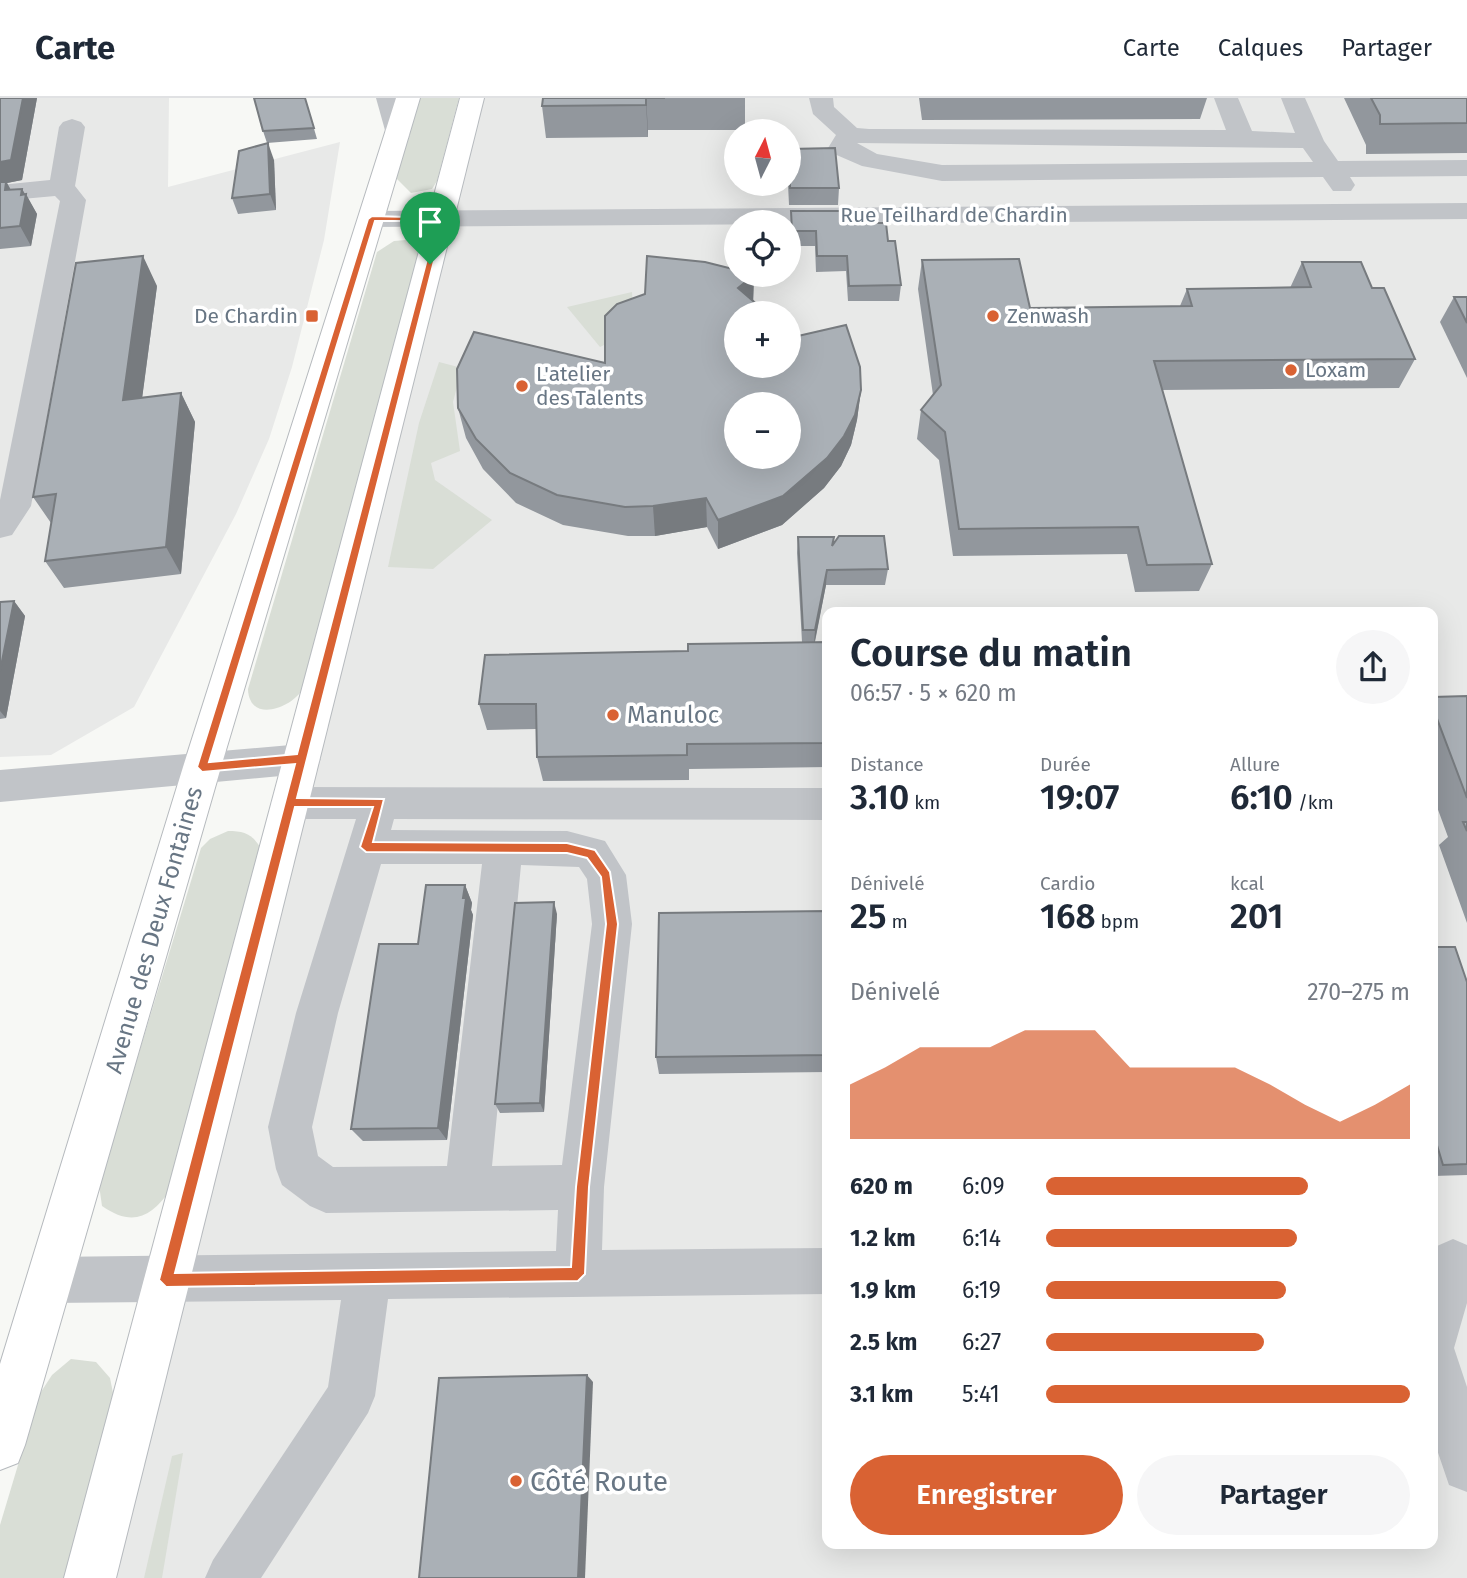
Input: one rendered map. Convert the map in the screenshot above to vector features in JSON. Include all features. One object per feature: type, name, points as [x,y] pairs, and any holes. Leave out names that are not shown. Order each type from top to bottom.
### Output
[{"type":"main road","name":"Avenue des Deux Fontaines","points":[[0,1445],[202,767],[408,98]]},
{"type":"main road","points":[[90,1578],[472,98]]},
{"type":"street","points":[[388,98],[397,136]]},
{"type":"street","points":[[821,98],[822,109],[849,134],[883,138],[1198,137],[1311,141]]},
{"type":"street","points":[[1226,98],[1242,138]]},
{"type":"street","points":[[1293,98],[1311,141],[1356,212]]},
{"type":"street","points":[[0,526],[15,506],[73,200],[62,187],[72,127]]},
{"type":"street","points":[[849,134],[841,148],[871,161],[942,173],[1467,169]]},
{"type":"street","points":[[0,193],[62,187]]},
{"type":"street","name":"Rue Teilhard de Chardin","points":[[441,218],[1467,211]]},
{"type":"street","points":[[372,219],[441,218]]},
{"type":"street","points":[[0,786],[302,759]]},
{"type":"street","points":[[290,803],[822,804]]},
{"type":"street","points":[[380,803],[317,1013],[290,1126],[298,1169],[326,1190],[582,1187]]},
{"type":"street","points":[[366,847],[567,848],[591,853],[606,875],[612,924],[582,1187],[578,1274]]},
{"type":"street","points":[[467,1188],[503,848]]},
{"type":"street","points":[[1438,1325],[1455,1267]]},
{"type":"street","points":[[50,1280],[822,1271]]},
{"type":"street","points":[[231,1578],[351,1396],[368,1278]]},
{"type":"street","points":[[1438,1372],[1467,1466]]},
{"type":"shaded area","points":[[0,98],[169,98],[168,187],[340,142],[324,240],[292,367],[269,439],[236,514],[134,707],[51,755],[0,757]]},
{"type":"shaded area","points":[[420,98],[459,98],[437,181],[432,189],[411,193],[396,178]]},
{"type":"shaded area","points":[[472,98],[1467,98],[1467,1578],[90,1578]]},
{"type":"shaded area","points":[[406,240],[415,244],[418,254],[302,690],[289,703],[262,709],[250,700],[248,689],[377,252],[394,241]]},
{"type":"shaded area","points":[[632,292],[634,330],[600,347],[567,307]]},
{"type":"shaded area","points":[[439,362],[462,368],[453,402],[460,451],[431,463],[435,480],[492,520],[433,569],[388,567],[419,423]]},
{"type":"shaded area","points":[[228,831],[247,834],[260,847],[171,1189],[148,1213],[123,1216],[102,1206],[99,1185],[201,848],[210,839]]},
{"type":"shaded area","points":[[71,1359],[96,1362],[110,1378],[113,1393],[65,1578],[0,1578],[0,1525],[39,1395],[52,1375]]},
{"type":"shaded area","points":[[183,1453],[162,1578],[144,1578],[172,1456]]},
{"type":"building","points":[[0,98],[23,98],[11,160],[0,162]]},
{"type":"building","points":[[254,98],[305,98],[314,128],[263,131]]},
{"type":"building","points":[[543,98],[646,98],[646,105],[542,106]]},
{"type":"building","points":[[1371,98],[1467,98],[1467,123],[1380,124],[1380,115]]},
{"type":"building","points":[[268,143],[270,194],[232,198],[239,151]]},
{"type":"building","points":[[835,148],[839,188],[802,188],[802,149]]},
{"type":"building","points":[[0,182],[6,182],[5,190],[22,189],[21,195],[26,194],[20,226],[0,228]]},
{"type":"building","points":[[801,211],[841,211],[842,223],[886,223],[888,241],[895,241],[901,285],[849,286],[847,256],[817,256],[816,231],[801,231]]},
{"type":"building","points":[[143,256],[123,400],[181,393],[166,547],[45,561],[56,494],[33,497],[76,263]]},
{"type":"building","points":[[647,256],[724,267],[724,287],[739,287],[753,301],[724,301],[724,378],[801,378],[801,335],[846,325],[860,367],[861,390],[855,415],[844,436],[827,458],[783,496],[718,520],[706,498],[625,507],[557,495],[510,473],[476,439],[458,408],[457,369],[474,332],[605,363],[605,316],[617,304],[645,294]]},
{"type":"building","points":[[1019,259],[1030,308],[1192,306],[1187,289],[1311,287],[1302,262],[1361,262],[1372,288],[1384,288],[1415,359],[1154,361],[1212,564],[1147,565],[1138,527],[959,529],[945,432],[921,410],[941,385],[922,260]]},
{"type":"building","points":[[1454,297],[1467,297],[1467,323]]},
{"type":"building","points":[[839,536],[884,536],[888,569],[827,570],[815,630],[803,630],[798,537],[834,537],[832,546]]},
{"type":"building","points":[[14,601],[0,671],[0,602]]},
{"type":"building","points":[[822,642],[822,743],[687,744],[687,755],[537,757],[536,704],[479,704],[485,655],[688,651],[688,644]]},
{"type":"building","points":[[1467,696],[1467,798],[1438,721],[1438,697]]},
{"type":"building","points":[[426,885],[465,885],[463,898],[466,898],[438,1128],[351,1129],[379,944],[418,944]]},
{"type":"building","points":[[554,902],[540,1103],[495,1104],[515,903]]},
{"type":"building","points":[[822,911],[822,1055],[656,1057],[659,913]]},
{"type":"building","points":[[1438,947],[1455,947],[1467,982],[1467,1164],[1443,1165],[1438,1148]]},
{"type":"building","points":[[587,1375],[578,1578],[419,1578],[439,1378]]},
{"type":"place","name":"De Chardin","points":[[312,316]]},
{"type":"place","name":"Zenwash","points":[[993,316]]},
{"type":"place","name":"Loxam","points":[[1291,370]]},
{"type":"place","name":"L'atelier des Talents","points":[[522,386]]},
{"type":"place","name":"Manuloc","points":[[613,715]]},
{"type":"place","name":"Côté Route","points":[[516,1481]]},
{"type":"route","points":[[430,264],[302,759],[269,882],[166,1280],[578,1274],[582,1187],[612,924],[606,875],[591,853],[567,848],[366,847],[380,803],[290,803],[302,759],[202,767],[372,219],[441,218],[430,264]]}]
